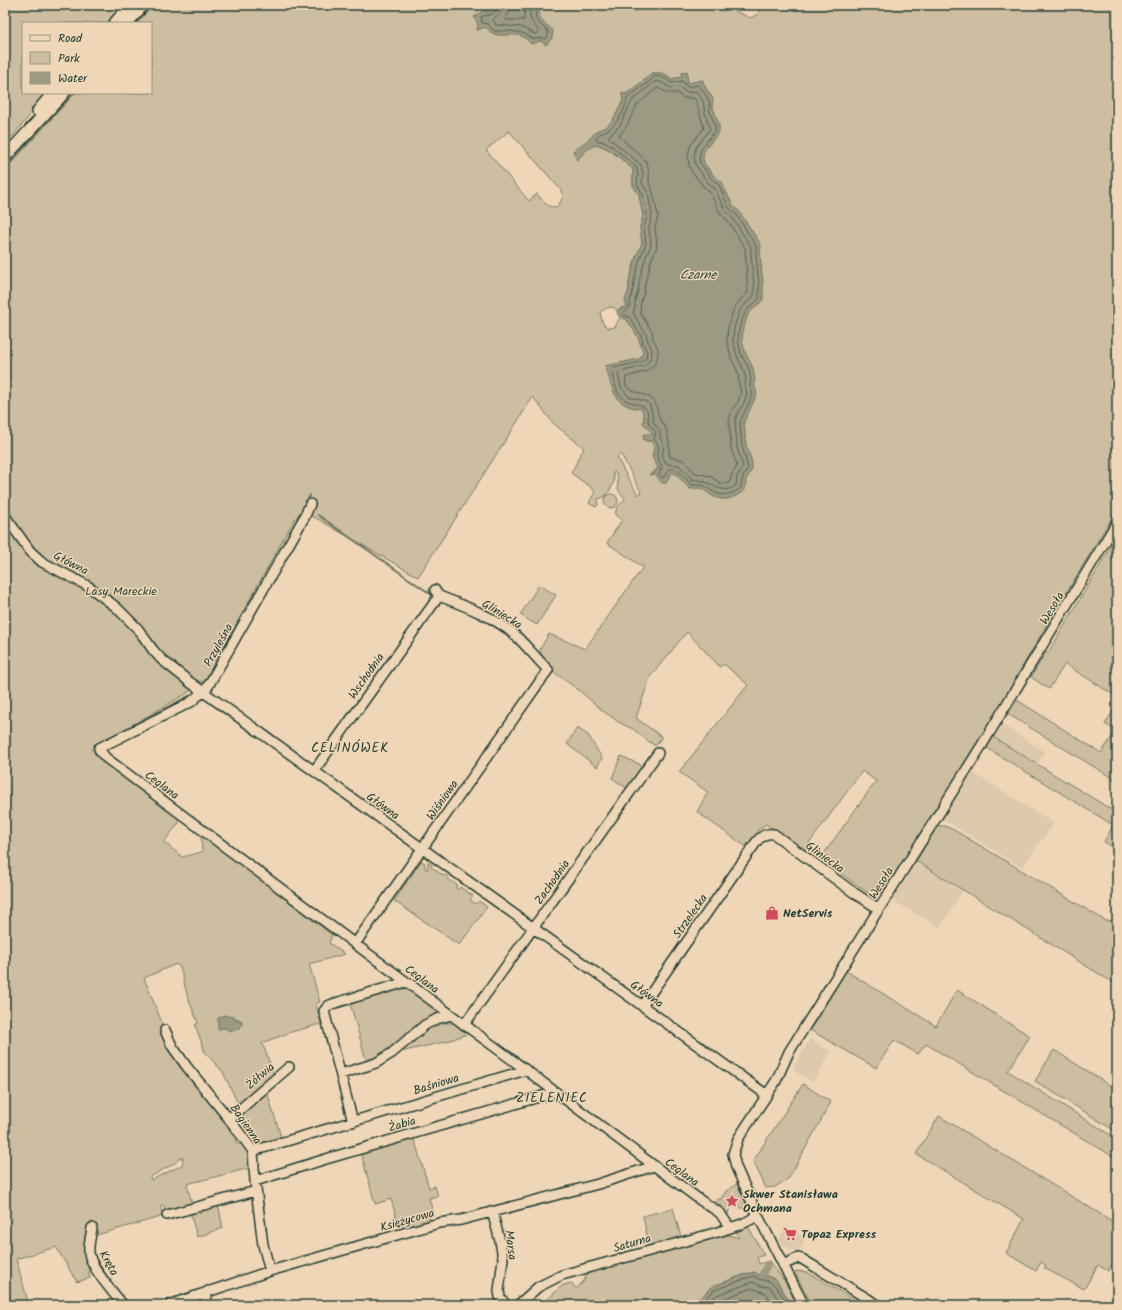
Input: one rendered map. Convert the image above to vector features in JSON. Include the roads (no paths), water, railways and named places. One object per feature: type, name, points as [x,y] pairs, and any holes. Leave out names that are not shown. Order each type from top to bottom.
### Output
[{"type":"main road","points":[[116,22],[130,5]]},
{"type":"main road","points":[[128,22],[143,5]]},
{"type":"main road","points":[[5,153],[52,94]]},
{"type":"main road","points":[[5,157],[63,94]]},
{"type":"street","name":"Przyleśna","points":[[100,748],[191,702],[207,688],[305,516],[310,504]]},
{"type":"street","name":"Główna","points":[[5,516],[30,551],[42,562],[76,578],[116,607],[138,629],[153,650],[169,667],[767,1095]]},
{"type":"street","name":"Wesoła","points":[[804,1305],[758,1216],[736,1166],[733,1154],[738,1139],[776,1081],[789,1052],[1036,659],[1117,522]]},
{"type":"street","name":"Gliniecka","points":[[437,593],[480,613],[512,632],[526,645],[548,670]]},
{"type":"street","name":"Wschodnia","points":[[314,771],[437,593]]},
{"type":"street","name":"Wiśniowa","points":[[355,944],[548,670]]},
{"type":"street","name":"Ceglana","points":[[100,748],[100,751],[106,758],[451,1016],[556,1092],[700,1200],[720,1213],[730,1228]]},
{"type":"street","name":"Zachodnia","points":[[464,1025],[658,753]]},
{"type":"street","name":"Gliniecka","points":[[757,841],[767,833],[774,834],[880,909]]},
{"type":"street","name":"Strzelecka","points":[[642,1006],[757,841]]},
{"type":"street","points":[[353,1122],[324,1011],[332,1004],[406,982]]},
{"type":"street","points":[[341,1074],[376,1063],[392,1053],[426,1025],[437,1019],[451,1016]]},
{"type":"street","name":"Bagienna","points":[[165,1030],[172,1046],[187,1067],[253,1151],[256,1191],[263,1245],[270,1271]]},
{"type":"street","name":"Żółwia","points":[[229,1119],[288,1067]]},
{"type":"street","name":"Baśniowa","points":[[253,1151],[526,1070]]},
{"type":"street","name":"Żabia","points":[[255,1181],[556,1092]]},
{"type":"street","name":"Księżycowa","points":[[168,1305],[270,1271],[439,1223],[461,1220],[598,1184],[654,1166]]},
{"type":"street","points":[[167,1215],[256,1191]]},
{"type":"street","name":"Marsa","points":[[492,1211],[503,1258],[499,1291],[500,1296],[506,1305]]},
{"type":"street","name":"Saturna","points":[[518,1305],[538,1287],[562,1275],[730,1228],[758,1216]]},
{"type":"street","name":"Kręta","points":[[92,1228],[89,1251],[93,1265],[123,1305]]},
{"type":"street","points":[[783,1265],[798,1258],[802,1259],[878,1305]]},
{"type":"street","points":[[205,1305],[208,1291]]},
{"type":"water","points":[[497,5],[541,5],[541,20],[553,30],[552,38],[546,45],[541,41],[531,44],[522,36],[496,35],[489,31],[486,27],[477,30],[478,24],[474,17],[483,11],[488,12]]},
{"type":"water","name":"Czarne","points":[[687,71],[688,83],[703,80],[703,83],[713,99],[712,105],[719,125],[719,132],[704,151],[704,163],[715,177],[723,183],[733,206],[739,211],[761,245],[760,255],[763,300],[748,314],[743,330],[742,341],[745,352],[753,368],[755,380],[754,384],[757,394],[744,422],[746,445],[752,462],[752,469],[746,480],[745,490],[734,497],[726,499],[717,498],[705,490],[698,488],[690,489],[675,473],[671,473],[666,483],[662,483],[655,474],[649,475],[657,470],[658,467],[652,457],[654,445],[651,441],[644,440],[643,435],[653,434],[643,423],[644,418],[642,409],[628,406],[617,398],[605,366],[639,359],[642,356],[643,351],[632,327],[626,319],[619,316],[617,311],[627,306],[625,301],[629,289],[629,281],[642,243],[640,227],[643,216],[639,195],[633,185],[633,169],[613,152],[601,146],[596,145],[591,147],[577,160],[573,151],[591,138],[596,131],[606,127],[613,120],[623,101],[622,93],[627,94],[651,73],[662,73],[672,79],[681,77],[682,73]]},
{"type":"water","points":[[225,1015],[242,1021],[239,1029],[229,1031],[226,1028],[218,1029],[218,1018]]},
{"type":"water","points":[[755,1272],[759,1276],[761,1274],[763,1277],[768,1276],[776,1280],[792,1305],[669,1305],[677,1302],[688,1303],[695,1299],[701,1298],[711,1287]]},
{"type":"waterway","points":[[137,22],[152,5]]},
{"type":"waterway","points":[[5,169],[73,94]]},
{"type":"waterway","points":[[308,500],[310,495]]},
{"type":"waterway","points":[[281,549],[304,507]]},
{"type":"waterway","points":[[318,515],[432,595]]},
{"type":"waterway","points":[[101,742],[189,696]]},
{"type":"waterway","points":[[762,1275],[768,1264]]},
{"type":"place","name":"NetServis","points":[[772,913]]},
{"type":"place","name":"Skwer Stanisława Ochmana","points":[[732,1201]]},
{"type":"place","name":"Topaz Express","points":[[790,1234]]},
{"type":"district","name":"CELINÓWEK","points":[[350,747]]},
{"type":"district","name":"ZIELENIEC","points":[[552,1097]]},
{"type":"park label","name":"Lasy Mareckie","points":[[121,591]]}]
